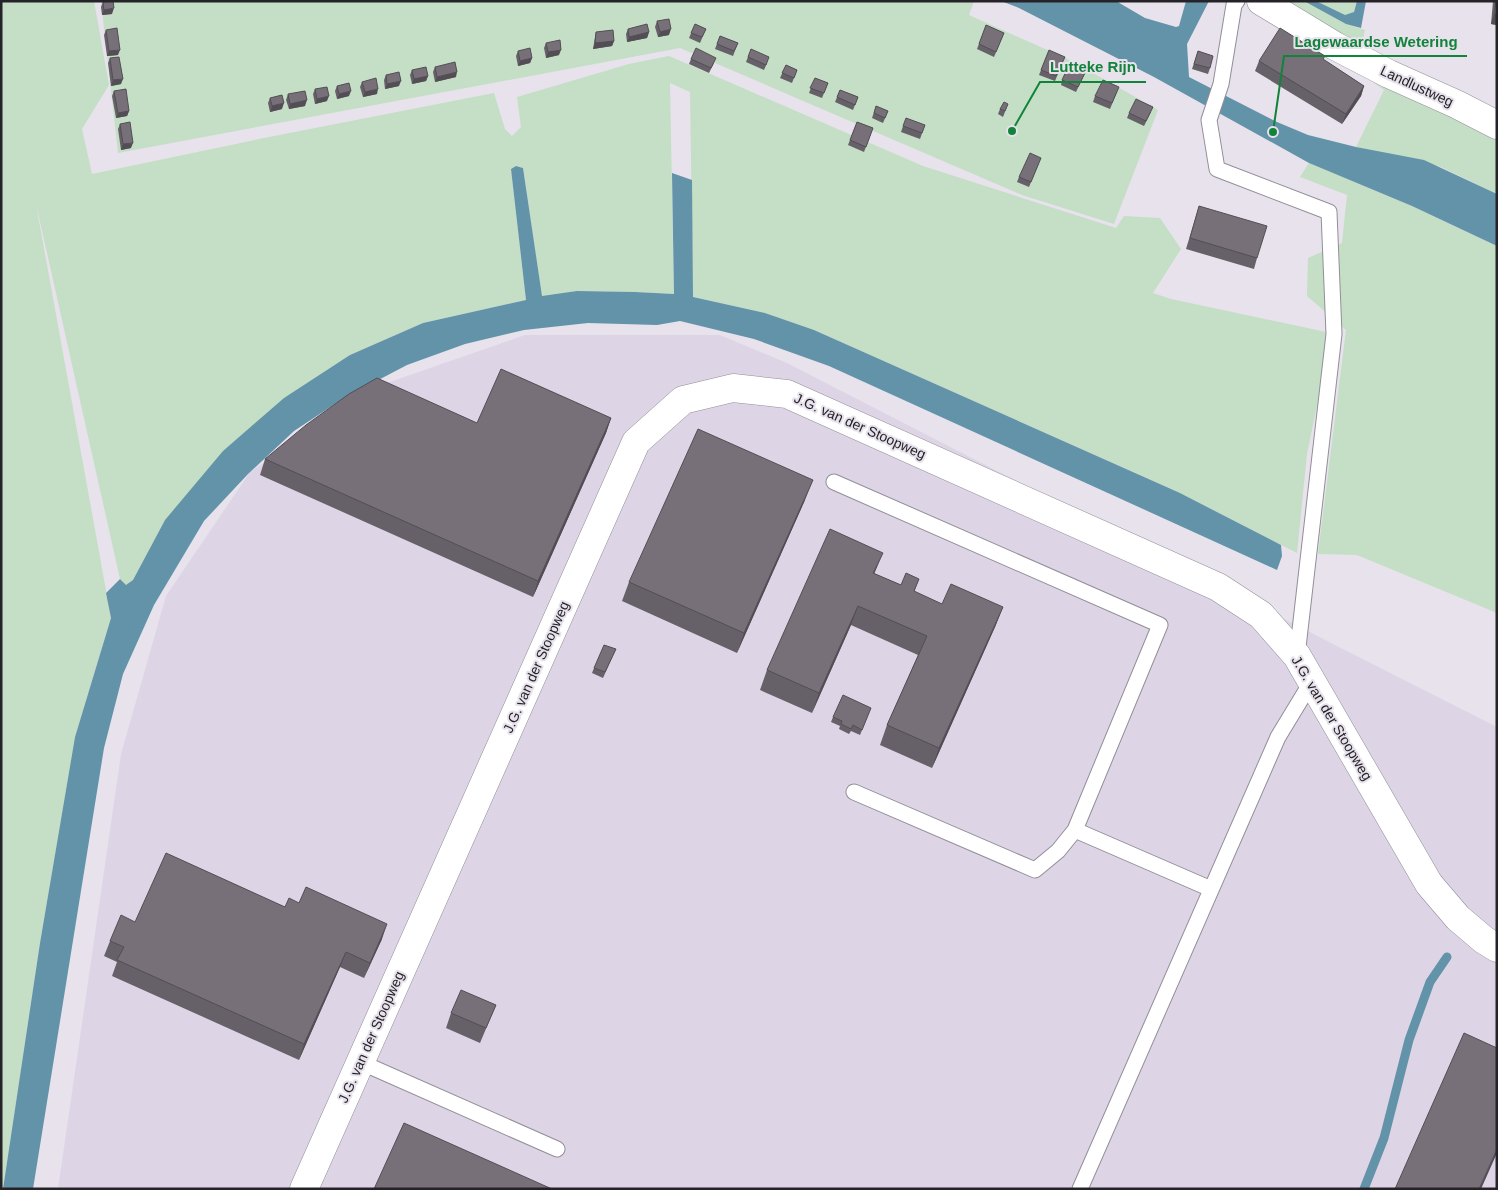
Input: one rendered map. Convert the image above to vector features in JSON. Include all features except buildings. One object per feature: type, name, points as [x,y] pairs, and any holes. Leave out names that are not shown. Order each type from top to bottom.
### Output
[{"type":"street","name":"Landlustweg","points":[[1261,1],[1335,46],[1497,125]]},
{"type":"street","name":"J.G. van der Stoopweg","points":[[304,1189],[636,442],[683,400],[733,388],[787,394],[1218,587],[1261,616],[1297,656],[1430,884],[1458,918],[1484,940],[1497,948]]},
{"type":"lane","points":[[1237,1],[1234,5],[1221,84],[1208,120],[1217,169],[1329,212],[1334,334],[1297,656]]},
{"type":"lane","points":[[834,482],[1160,625],[1075,830],[1058,851],[1035,870],[854,792]]},
{"type":"lane","points":[[1080,1189],[1278,737],[1312,681]]},
{"type":"lane","points":[[1075,830],[1211,889]]},
{"type":"lane","points":[[360,1062],[556,1148]]},
{"type":"shaded area","points":[[525,335],[720,335],[787,363],[1497,727],[1497,1189],[58,1189],[121,754],[166,596],[250,472],[384,384]]},
{"type":"green space","points":[[1,1],[94,1],[109,85],[82,129],[92,174],[494,93],[505,129],[512,136],[521,127],[517,97],[629,64],[669,56],[923,166],[1116,228],[1124,216],[1160,218],[1181,249],[1153,293],[1171,299],[1326,332],[1319,396],[1307,454],[1297,553],[1180,493],[814,330],[765,313],[693,297],[690,92],[670,83],[674,294],[577,291],[542,297],[523,168],[516,166],[511,169],[526,300],[423,323],[350,355],[165,520],[133,580],[126,586],[120,579],[36,204],[111,618],[75,737],[40,943],[3,1189],[1,1189]]},
{"type":"green space","points":[[101,1],[974,1],[969,15],[1072,61],[1158,110],[1114,224],[1022,195],[680,48],[118,153]]},
{"type":"green space","points":[[1277,1],[1304,1],[1346,24],[1365,30],[1360,52]]},
{"type":"green space","points":[[1316,1],[1357,1],[1354,12],[1345,16]]},
{"type":"green space","points":[[1377,78],[1497,133],[1497,194],[1441,167],[1356,147],[1384,90],[1374,83]]},
{"type":"green space","points":[[1309,163],[1412,206],[1497,246],[1497,613],[1357,555],[1318,554],[1346,330],[1307,296],[1308,258],[1342,243],[1347,195],[1300,177]]},
{"type":"water","points":[[1001,1],[1116,1],[1145,18],[1176,27],[1179,26],[1186,1],[1209,1],[1187,44],[1189,77],[1277,122],[1308,135],[1356,147],[1424,160],[1497,194],[1497,246],[1412,206],[1309,163],[1154,77],[1019,8]]},
{"type":"water","points":[[1304,1],[1316,1],[1345,15],[1354,12],[1357,1],[1366,1],[1361,28],[1346,24]]},
{"type":"water","points":[[516,166],[523,168],[542,296],[577,291],[674,294],[672,173],[692,180],[693,297],[765,313],[814,330],[1180,493],[1281,545],[1282,556],[1277,570],[829,366],[754,339],[680,321],[657,325],[588,323],[524,330],[465,344],[407,365],[344,398],[294,431],[248,474],[204,521],[154,605],[123,674],[104,748],[33,1189],[3,1189],[40,943],[75,737],[111,618],[106,593],[120,579],[126,585],[133,580],[165,520],[223,451],[284,398],[350,355],[423,323],[526,300],[511,169]]},
{"type":"waterway","points":[[1364,1189],[1384,1138],[1409,1040],[1430,982],[1447,957]]},
{"type":"place","name":"Lutteke Rijn","points":[[1012,131]]},
{"type":"place","name":"Lagewaardse Wetering","points":[[1273,132]]}]
